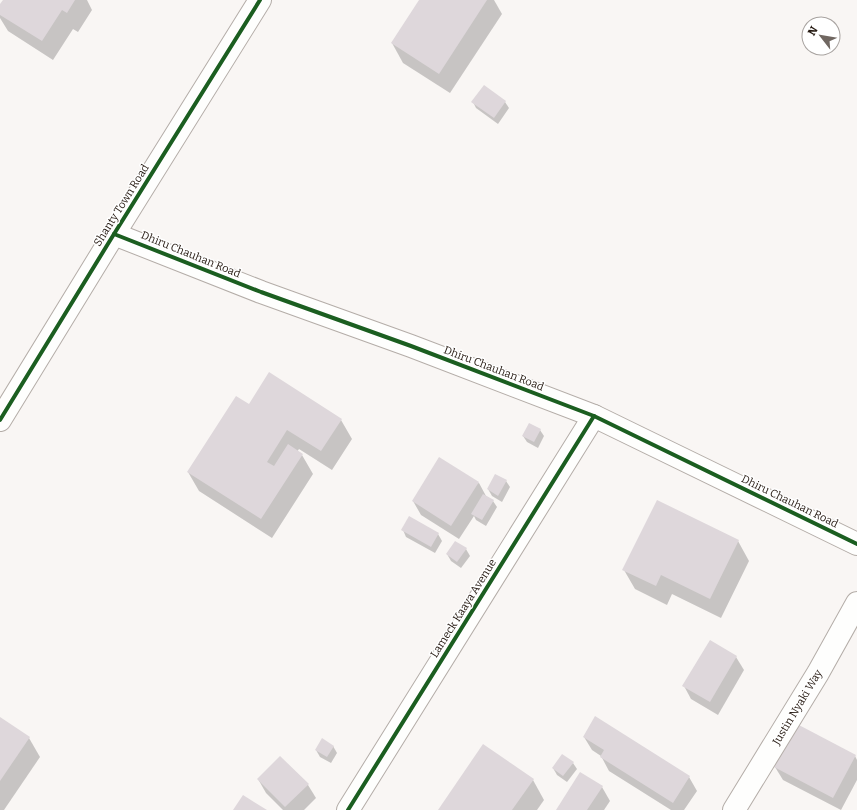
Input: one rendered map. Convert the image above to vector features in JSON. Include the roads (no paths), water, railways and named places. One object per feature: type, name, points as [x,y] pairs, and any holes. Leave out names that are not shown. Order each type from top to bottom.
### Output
[{"type":"street","name":"Shanty Town Road","points":[[0,420],[260,0]]},
{"type":"street","name":"Dhiru Chauhan Road","points":[[114,234],[261,292],[410,346],[594,416],[857,544]]},
{"type":"street","name":"Lameck Kaaya Avenue","points":[[348,810],[594,416]]},
{"type":"street","name":"Justin Nyaki Way","points":[[734,810],[818,673],[857,603]]}]
